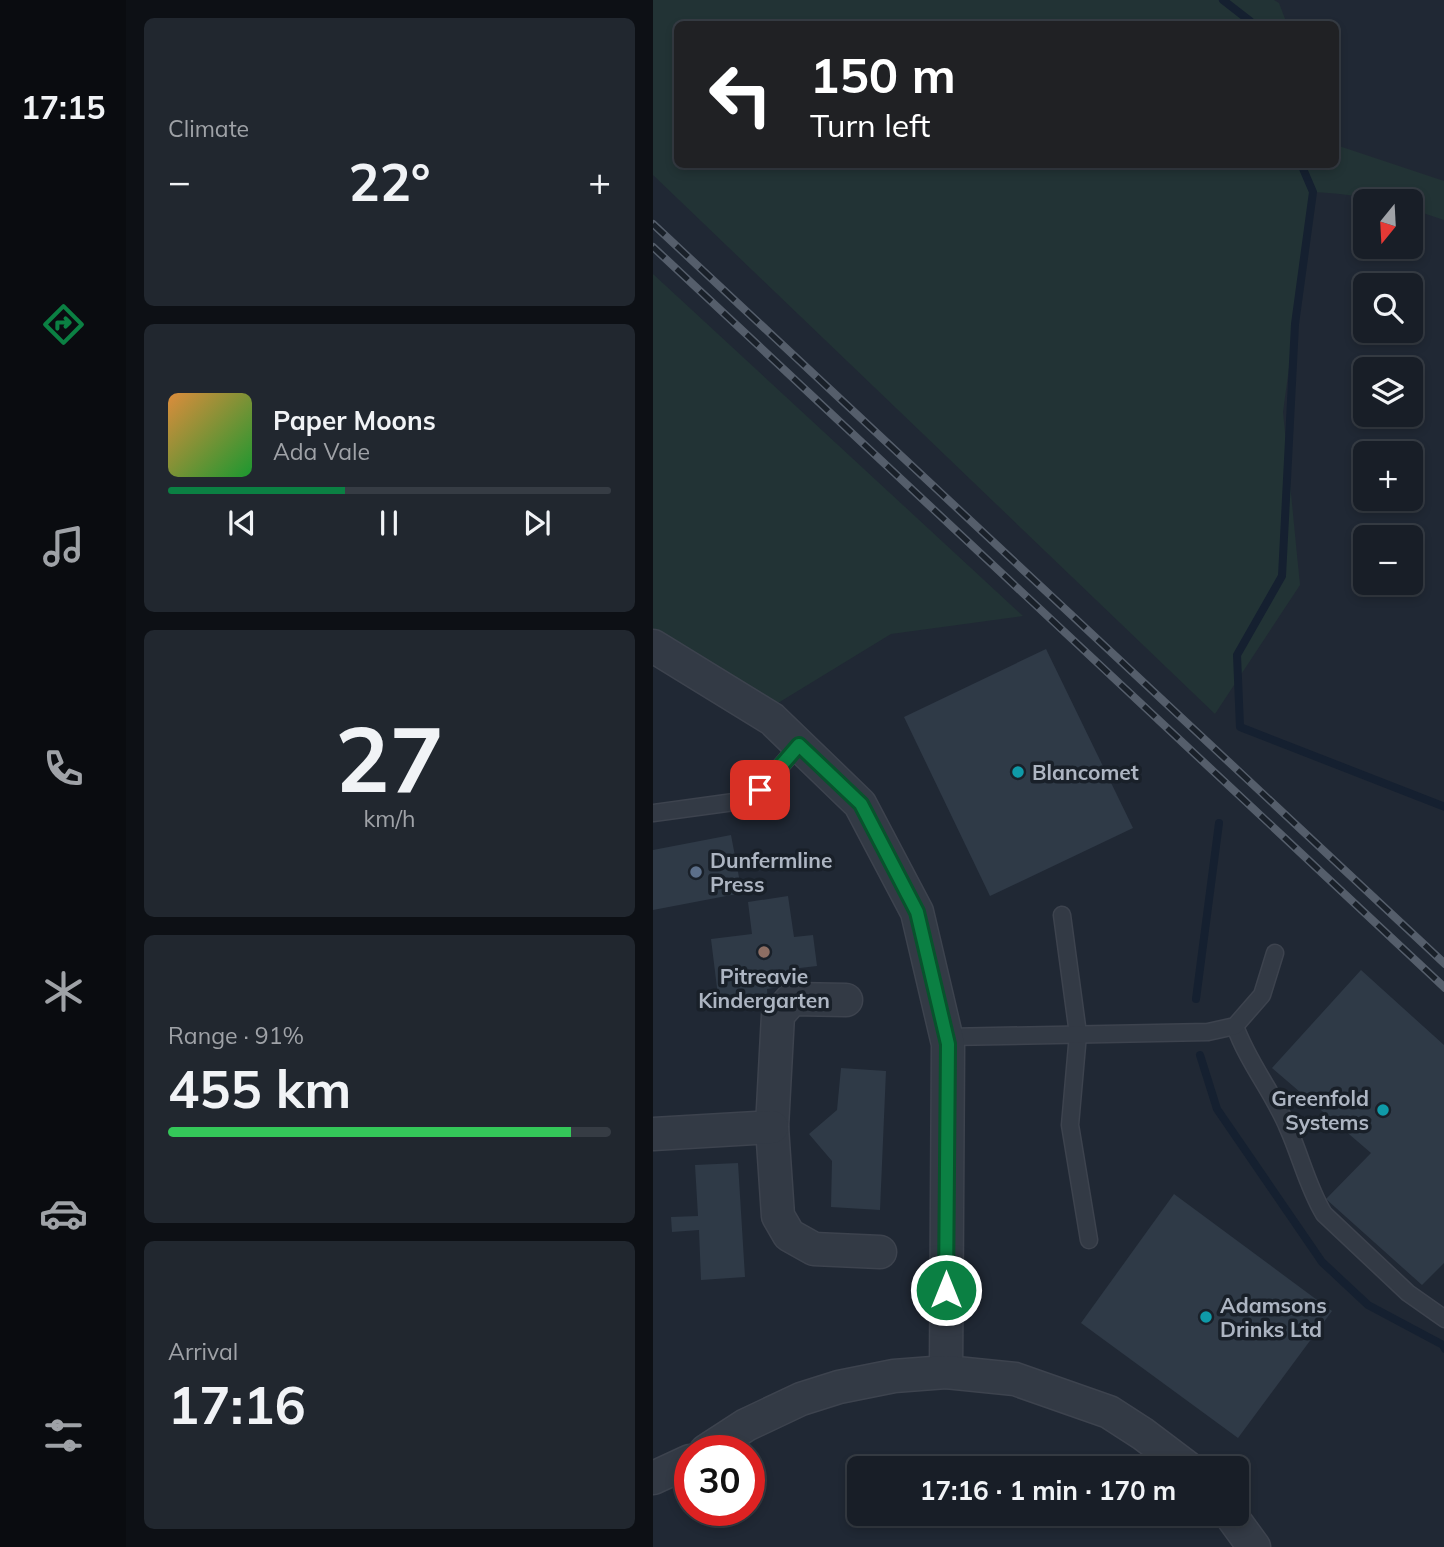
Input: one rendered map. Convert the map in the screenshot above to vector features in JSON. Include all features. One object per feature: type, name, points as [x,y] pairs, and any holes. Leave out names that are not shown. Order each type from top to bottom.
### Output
[{"type":"street","points":[[653,646],[772,719],[861,804],[917,912],[946,1037],[946,1372]]},
{"type":"street","points":[[846,1000],[792,999],[778,1015],[772,1127],[778,1216],[789,1235],[814,1249],[880,1252]]},
{"type":"street","points":[[653,1134],[772,1127]]},
{"type":"street","points":[[731,1435],[801,1399],[839,1387],[894,1376],[946,1372],[1015,1378],[1109,1412],[1172,1456]]},
{"type":"street","points":[[653,1478],[674,1468]]},
{"type":"street","points":[[1239,1526],[1254,1547]]},
{"type":"lane","points":[[653,813],[734,802],[760,790],[799,745]]},
{"type":"lane","points":[[1062,915],[1078,1034],[1070,1125],[1089,1240]]},
{"type":"lane","points":[[946,1037],[1208,1032],[1235,1026],[1261,995],[1275,953]]},
{"type":"lane","points":[[1235,1026],[1242,1046],[1288,1127],[1315,1200],[1324,1214],[1408,1293],[1444,1319]]},
{"type":"shaded area","points":[[653,0],[1274,0],[1279,3],[1286,21],[674,21],[674,168],[1339,168],[1339,146],[1444,181],[1444,220],[1423,213],[1423,189],[1353,189],[1353,196],[1313,192],[1283,412],[1300,585],[1215,714],[653,175]]},
{"type":"shaded area","points":[[653,274],[1023,616],[891,634],[778,703],[653,630]]},
{"type":"building","name":"Blancomet","points":[[1046,649],[1133,828],[990,896],[904,717]]},
{"type":"building","name":"Dunfermline Press","points":[[731,835],[742,893],[653,910],[653,850]]},
{"type":"building","name":"Pitreavie Kindergarten","points":[[788,896],[794,937],[813,935],[817,966],[791,969],[793,985],[767,989],[768,1001],[744,1004],[743,993],[718,996],[711,939],[752,934],[748,902]]},
{"type":"building","name":"Greenfold Systems","points":[[1361,970],[1445,1046],[1445,1262],[1422,1285],[1326,1199],[1371,1153],[1272,1068]]},
{"type":"building","points":[[841,1068],[886,1071],[880,1210],[831,1207],[832,1161],[809,1134],[837,1110]]},
{"type":"building","points":[[738,1163],[745,1277],[701,1280],[699,1230],[672,1232],[671,1217],[698,1216],[695,1165]]},
{"type":"building","name":"Adamsons Drinks Ltd","points":[[1174,1194],[1332,1311],[1238,1438],[1081,1323]]},
{"type":"waterway","points":[[1223,0],[1250,21]]},
{"type":"waterway","points":[[1303,168],[1313,192],[1295,324],[1282,576],[1237,655],[1240,727],[1445,807]]},
{"type":"waterway","points":[[1196,999],[1219,823]]},
{"type":"waterway","points":[[1200,1055],[1217,1109],[1322,1262],[1368,1305],[1443,1345],[1445,1349]]},
{"type":"railway","points":[[653,224],[1445,964]]},
{"type":"railway","points":[[653,247],[1445,988]]},
{"type":"place","name":"Blancomet","points":[[1018,772]]},
{"type":"place","name":"Dunfermline Press","points":[[696,872]]},
{"type":"place","name":"Pitreavie Kindergarten","points":[[764,952]]},
{"type":"place","name":"Greenfold Systems","points":[[1383,1110]]},
{"type":"place","name":"Adamsons Drinks Ltd","points":[[1206,1317]]},
{"type":"route","points":[[760,790],[799,745],[861,804],[917,912],[948,1044],[946,1290]]}]
